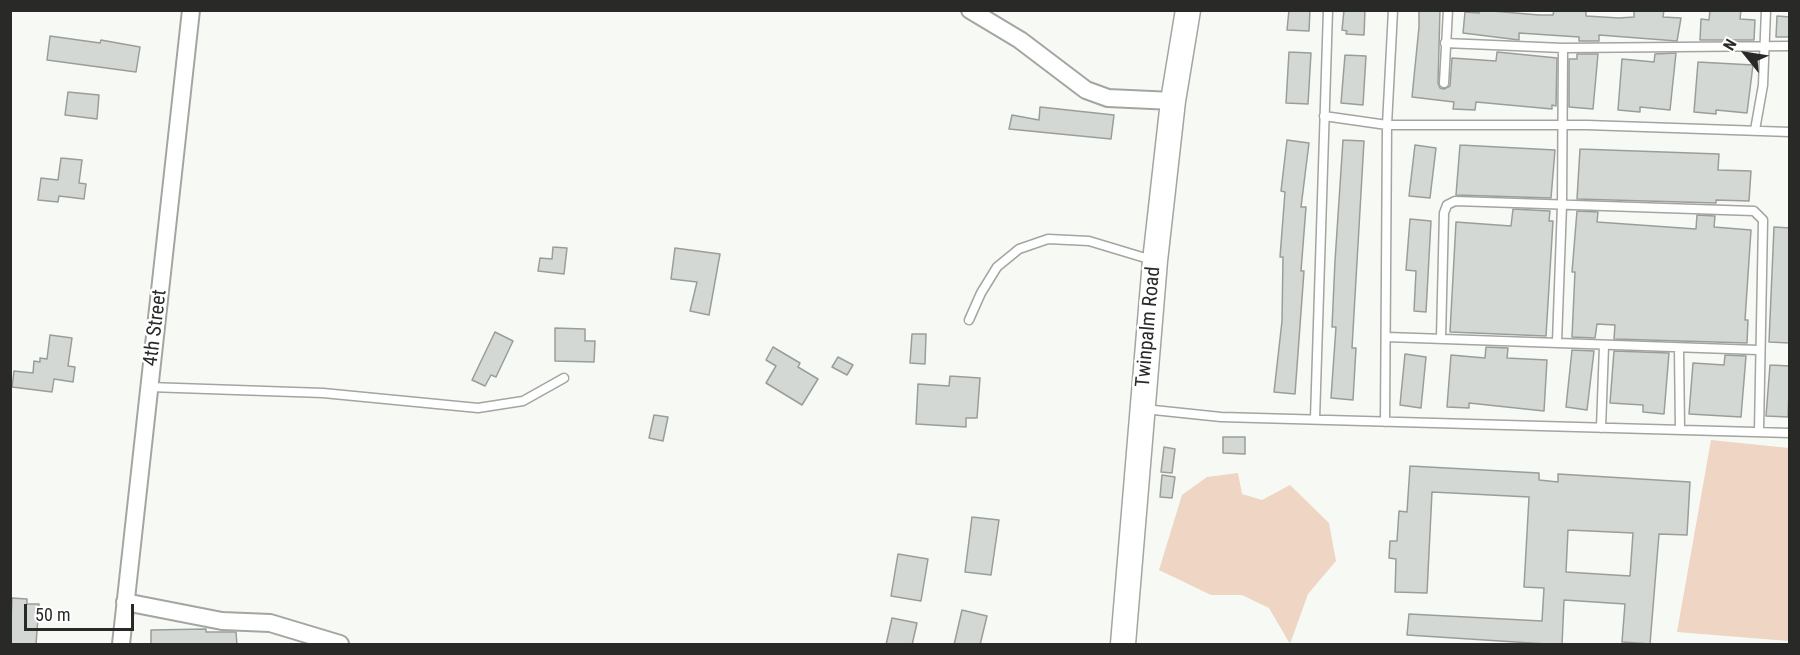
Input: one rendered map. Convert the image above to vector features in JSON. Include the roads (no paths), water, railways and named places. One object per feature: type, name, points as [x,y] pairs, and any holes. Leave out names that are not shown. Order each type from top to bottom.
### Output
[{"type":"main road","name":"Twinpalm Road","points":[[1123,645],[1155,261],[1173,101],[1188,10]]},
{"type":"street","name":"4th Street","points":[[121,645],[191,10]]},
{"type":"street","points":[[970,10],[1020,40],[1086,90],[1108,98],[1173,101]]},
{"type":"street","points":[[125,602],[222,621],[270,623],[340,645]]},
{"type":"lane","points":[[1316,419],[1328,10]]},
{"type":"lane","points":[[1385,422],[1387,125],[1392,10]]},
{"type":"lane","points":[[1444,83],[1449,10]]},
{"type":"lane","points":[[1755,130],[1763,85],[1766,10]]},
{"type":"lane","points":[[1446,43],[1563,48],[1790,46]]},
{"type":"lane","points":[[1557,342],[1562,205],[1563,48]]},
{"type":"lane","points":[[1324,116],[1387,125],[1562,125],[1790,132]]},
{"type":"lane","points":[[1441,338],[1444,213],[1447,205],[1455,201],[1754,211],[1763,220],[1758,350],[1759,431]]},
{"type":"lane","points":[[969,321],[981,293],[997,267],[1019,249],[1048,239],[1089,241],[1155,261]]},
{"type":"lane","points":[[1387,337],[1758,350]]},
{"type":"lane","points":[[1601,428],[1604,346]]},
{"type":"lane","points":[[1679,349],[1680,430]]},
{"type":"lane","points":[[150,387],[323,393],[478,408],[523,401],[564,378]]},
{"type":"lane","points":[[1141,409],[1221,417],[1790,433]]}]
